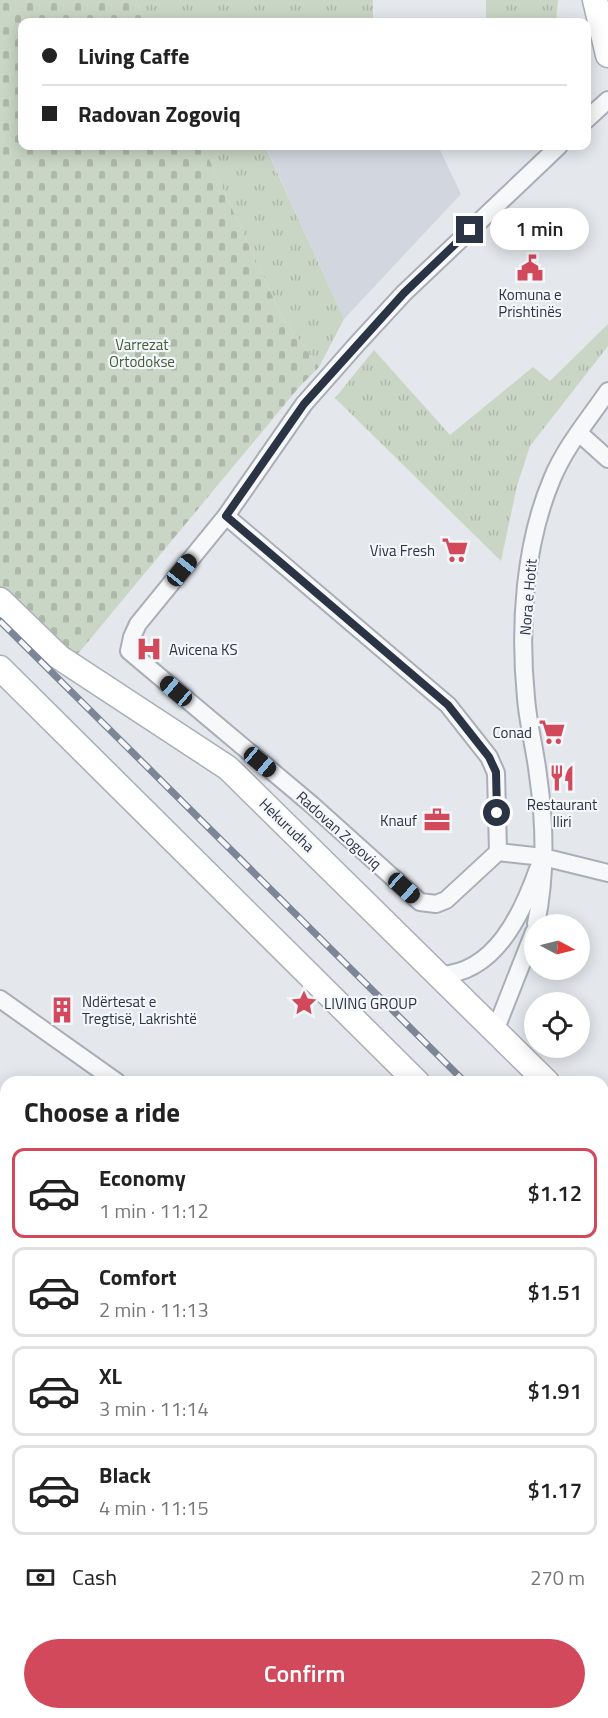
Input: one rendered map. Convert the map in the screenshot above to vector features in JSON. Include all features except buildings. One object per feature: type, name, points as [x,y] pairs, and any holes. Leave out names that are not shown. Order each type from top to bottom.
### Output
[{"type":"main road","points":[[595,0],[608,55]]},
{"type":"main road","name":"Hekurudha","points":[[0,600],[59,657],[228,768],[541,1076]]},
{"type":"main road","points":[[0,668],[411,1076]]},
{"type":"street","points":[[591,115],[608,100]]},
{"type":"street","name":"Radovan Zogoviq","points":[[498,852],[446,900],[436,904],[420,902],[311,804],[129,651],[138,624],[226,516],[304,404],[412,284],[555,150]]},
{"type":"street","name":"Nora e Hotit","points":[[538,914],[543,857],[539,776],[526,699],[523,623],[535,528],[552,478],[608,391]]},
{"type":"street","points":[[579,433],[608,459]]},
{"type":"street","points":[[226,516],[448,705],[489,757],[496,772],[498,852],[543,857],[608,873]]},
{"type":"street","name":"Nora e Hotit","points":[[440,975],[453,974],[472,966],[490,954],[510,932],[543,857]]},
{"type":"street","points":[[495,1031],[524,957]]},
{"type":"street","points":[[0,999],[109,1076]]},
{"type":"shaded area","points":[[267,150],[440,150],[461,194],[344,319]]},
{"type":"green space","name":"Varrezat Ortodokse","points":[[0,0],[136,0],[144,18],[18,18],[18,150],[205,150],[282,317],[319,367],[300,386],[67,667],[0,600]]},
{"type":"green space","points":[[136,0],[373,0],[373,18],[144,18]]},
{"type":"green space","points":[[486,0],[558,0],[556,18],[486,18]]},
{"type":"green space","points":[[205,150],[267,150],[344,319],[319,367],[282,317]]},
{"type":"green space","points":[[608,324],[608,346],[530,446],[517,486],[501,561],[335,398],[374,350],[450,435],[533,367],[550,381]]},
{"type":"railway","points":[[0,621],[459,1076]]},
{"type":"place","name":"Komuna e Prishtinës","points":[[530,268]]},
{"type":"place","name":"Viva Fresh","points":[[455,550]]},
{"type":"place","name":"Avicena KS","points":[[149,649]]},
{"type":"place","name":"Conad","points":[[552,732]]},
{"type":"place","name":"Restaurant Iliri","points":[[562,778]]},
{"type":"place","name":"Knauf","points":[[437,820]]},
{"type":"place","name":"LIVING GROUP","points":[[304,1003]]},
{"type":"place","name":"Ndërtesat e Tregtisë, Lakrishtë","points":[[62,1010]]},
{"type":"route","points":[[470,230],[404,293],[304,404],[226,516],[448,705],[489,757],[496,772],[497,813]]}]
